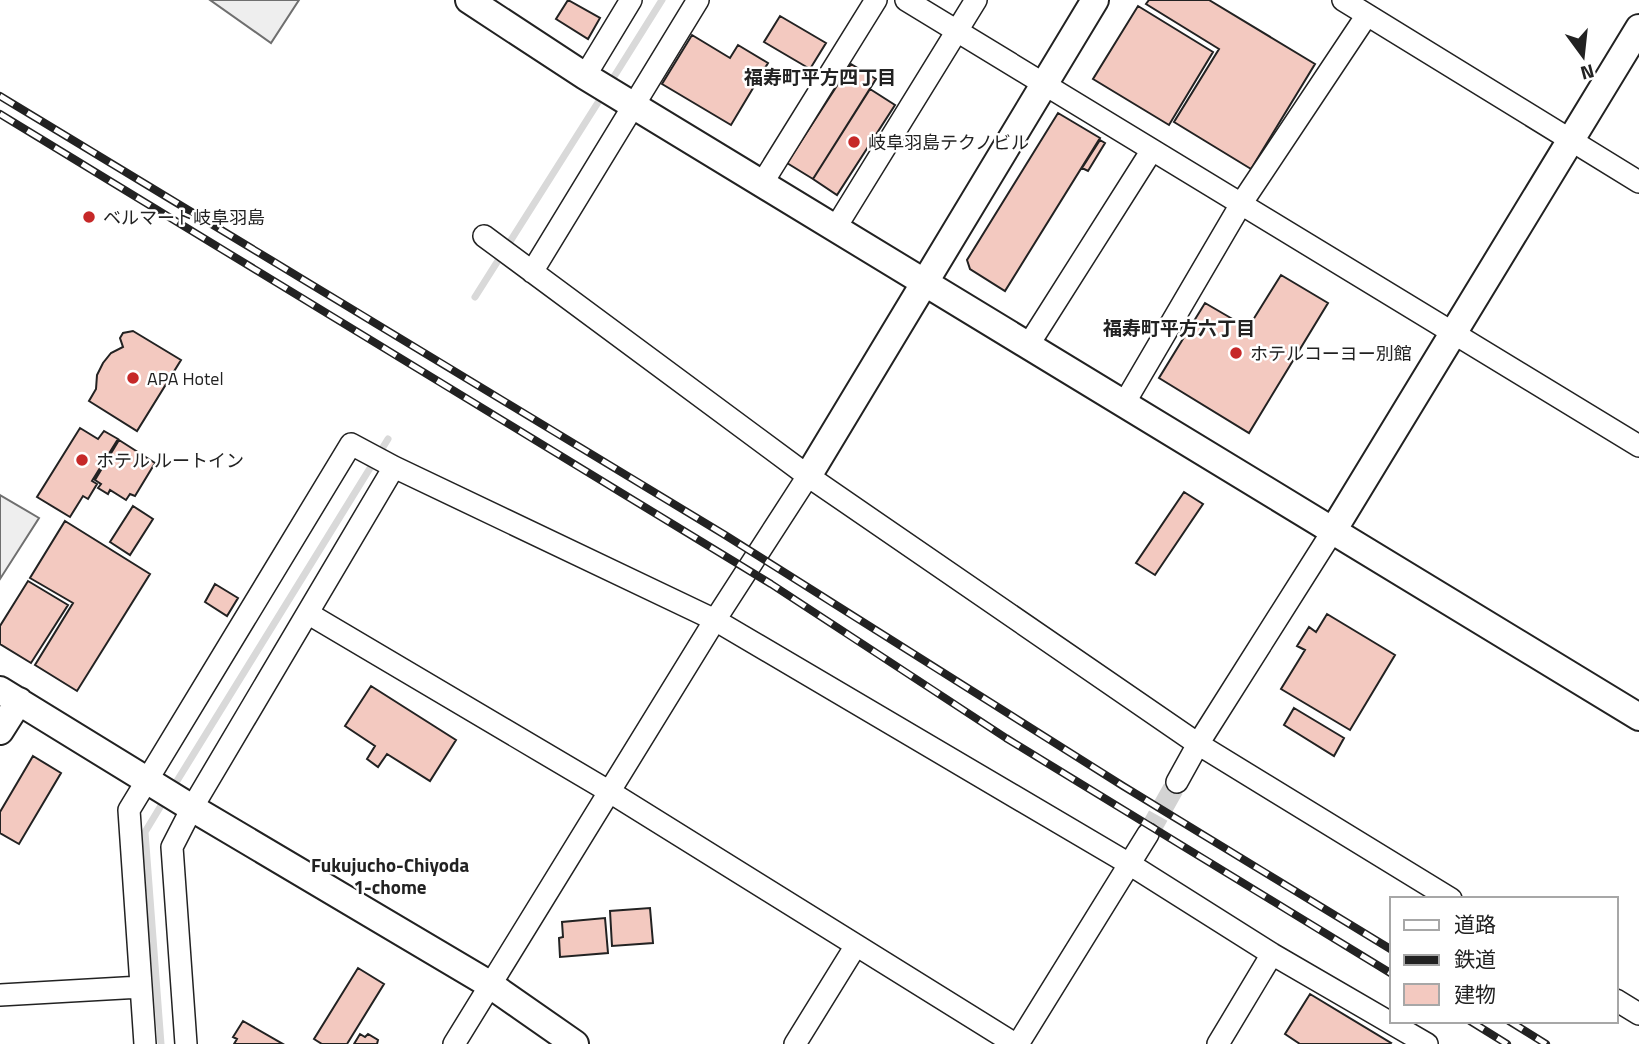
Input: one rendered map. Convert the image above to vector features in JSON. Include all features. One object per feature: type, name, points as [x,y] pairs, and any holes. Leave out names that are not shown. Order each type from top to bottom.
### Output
[{"type":"street","points":[[469,0],[496,7],[589,78],[1639,717]]},
{"type":"street","points":[[589,78],[631,0]]},
{"type":"street","points":[[524,265],[625,99],[698,0]]},
{"type":"street","points":[[763,182],[876,0]]},
{"type":"street","points":[[906,0],[1639,446]]},
{"type":"street","points":[[836,227],[976,0]]},
{"type":"street","points":[[454,1044],[488,984],[808,475],[1095,0]]},
{"type":"street","points":[[1343,0],[1639,182]]},
{"type":"street","points":[[1125,402],[1241,204],[1367,15]]},
{"type":"street","points":[[1177,782],[1639,28]]},
{"type":"street","points":[[1030,344],[1152,150]]},
{"type":"street","points":[[488,239],[808,475],[1198,744],[1448,897]]},
{"type":"street","points":[[145,1044],[129,810],[154,784],[351,444],[715,620],[1130,865],[1272,954],[1390,1023]]},
{"type":"street","points":[[186,1044],[172,847],[188,806],[309,614],[391,465]]},
{"type":"street","points":[[309,614],[610,792],[855,947],[1016,1044],[1148,834]]},
{"type":"street","points":[[0,731],[9,695],[188,806],[488,984],[575,1044]]},
{"type":"street","points":[[795,1044],[855,947]]},
{"type":"street","points":[[1218,1044],[1272,954]]},
{"type":"street","points":[[0,995],[141,987]]},
{"type":"street","points":[[1618,1001],[1639,1014]]},
{"type":"street","points":[[1391,1023],[1427,1044]]},
{"type":"shaded area","points":[[210,0],[299,0],[271,43]]},
{"type":"shaded area","points":[[0,495],[39,518],[0,579]]},
{"type":"building","points":[[568,0],[600,18],[588,39],[556,19]]},
{"type":"building","points":[[1149,0],[1209,0],[1315,64],[1251,169],[1174,122],[1219,49],[1146,4]]},
{"type":"building","points":[[1138,6],[1213,52],[1169,125],[1093,79]]},
{"type":"building","points":[[780,16],[826,43],[810,69],[764,42]]},
{"type":"building","points":[[692,35],[730,58],[738,45],[768,63],[731,125],[662,84]]},
{"type":"building","points":[[851,64],[876,79],[813,179],[787,163]]},
{"type":"building","name":"岐阜羽島テクノビル","points":[[870,89],[895,105],[837,195],[813,179]]},
{"type":"building","points":[[1058,113],[1100,138],[1005,291],[970,269],[967,260]]},
{"type":"building","points":[[1100,140],[1105,143],[1088,171],[1082,168]]},
{"type":"building","name":"ホテルコーヨー別館","points":[[1281,275],[1328,303],[1249,433],[1159,378],[1205,303],[1248,328]]},
{"type":"building","name":"APA Hotel","points":[[133,331],[181,360],[137,431],[89,401],[96,389],[97,375],[103,363],[111,353],[123,347],[120,338],[123,333]]},
{"type":"building","name":"ホテル ルートイン","points":[[80,428],[98,439],[104,431],[118,439],[92,481],[97,484],[88,499],[83,496],[70,517],[37,497]]},
{"type":"building","points":[[119,440],[155,463],[135,496],[130,494],[126,500],[110,490],[108,494],[98,488],[101,484],[95,480]]},
{"type":"building","points":[[1184,492],[1203,504],[1155,575],[1136,563]]},
{"type":"building","points":[[133,506],[153,519],[130,555],[110,542]]},
{"type":"building","points":[[65,521],[150,574],[77,691],[35,665],[73,603],[30,578]]},
{"type":"building","points":[[28,581],[68,605],[31,663],[0,644],[0,626]]},
{"type":"building","points":[[215,584],[238,598],[227,616],[205,602]]},
{"type":"building","points":[[1327,614],[1395,655],[1350,730],[1281,689],[1305,650],[1297,646],[1309,627],[1316,632]]},
{"type":"building","points":[[371,686],[456,740],[430,781],[387,754],[378,767],[367,759],[375,746],[345,726]]},
{"type":"building","points":[[1294,708],[1344,738],[1334,756],[1284,725]]},
{"type":"building","points":[[33,756],[61,773],[19,844],[0,833],[0,812]]},
{"type":"building","points":[[650,908],[653,943],[612,946],[610,911]]},
{"type":"building","points":[[605,918],[608,953],[560,957],[562,922]]},
{"type":"building","points":[[358,968],[384,984],[347,1044],[322,1044],[314,1039]]},
{"type":"building","points":[[1310,994],[1391,1043],[1300,1044],[1285,1034]]},
{"type":"building","points":[[243,1021],[283,1044],[234,1044],[237,1039],[233,1037]]},
{"type":"building","points":[[360,1034],[365,1037],[368,1034],[378,1040],[377,1044],[354,1044]]},
{"type":"waterway","points":[[610,83],[662,0]]},
{"type":"waterway","points":[[475,297],[604,93]]},
{"type":"waterway","points":[[172,789],[388,439]]},
{"type":"waterway","points":[[161,1044],[145,832],[165,799]]},
{"type":"tunnel","points":[[1148,834],[1177,782]]},
{"type":"railway","points":[[0,96],[725,535],[1123,786],[1390,949]]},
{"type":"railway","points":[[0,114],[771,584],[1006,738],[1390,973]]},
{"type":"railway","points":[[1473,1023],[1507,1044]]},
{"type":"railway","points":[[1512,1023],[1546,1044]]},
{"type":"place","name":"岐阜羽島テクノビル","points":[[854,142]]},
{"type":"place","name":"ベルマート岐阜羽島","points":[[89,217]]},
{"type":"place","name":"ホテルコーヨー別館","points":[[1236,353]]},
{"type":"place","name":"APA Hotel","points":[[133,378]]},
{"type":"place","name":"ホテル ルートイン","points":[[82,460]]},
{"type":"district","name":"福寿町平方四丁目","points":[[820,76]]},
{"type":"district","name":"福寿町平方六丁目","points":[[1179,327]]},
{"type":"district","name":"Fukujucho-Chiyoda 1-chome","points":[[390,875]]}]
